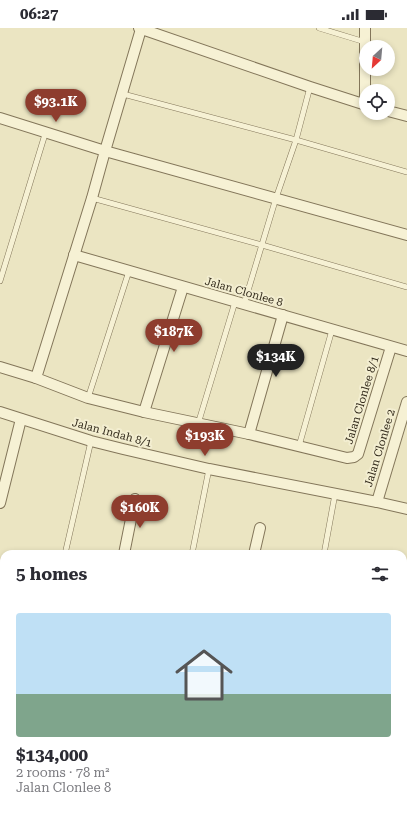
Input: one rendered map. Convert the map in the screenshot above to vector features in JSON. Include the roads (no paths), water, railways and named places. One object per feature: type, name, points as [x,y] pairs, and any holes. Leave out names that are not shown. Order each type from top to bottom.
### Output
[{"type":"street","points":[[36,378],[92,198],[140,28],[310,87],[359,102]]},
{"type":"street","points":[[365,28],[365,40]]},
{"type":"street","points":[[395,113],[407,116]]},
{"type":"street","points":[[0,118],[46,131],[105,151],[407,236]]},
{"type":"street","name":"Jalan Clonlee 8","points":[[74,255],[407,351]]},
{"type":"street","points":[[144,412],[183,287]]},
{"type":"street","points":[[249,434],[283,316]]},
{"type":"street","name":"Jalan Clonlee 8/1","points":[[299,446],[347,458],[354,457],[358,454],[391,347]]},
{"type":"street","points":[[0,367],[36,378],[88,398],[144,412],[299,446]]},
{"type":"street","name":"Jalan Clonlee 2","points":[[377,502],[407,402]]},
{"type":"street","name":"Jalan Indah 8/1","points":[[0,412],[91,441],[209,469],[407,509]]},
{"type":"street","points":[[0,503],[4,474],[21,419]]},
{"type":"street","points":[[125,550],[135,499]]},
{"type":"street","points":[[255,550],[260,528]]},
{"type":"lane","points":[[319,28],[359,40]]},
{"type":"lane","points":[[198,424],[262,245],[296,140],[310,87]]},
{"type":"lane","points":[[122,94],[296,140],[407,172]]},
{"type":"lane","points":[[0,281],[46,131]]},
{"type":"lane","points":[[92,198],[407,287]]},
{"type":"lane","points":[[88,398],[129,271]]},
{"type":"lane","points":[[299,446],[332,330]]},
{"type":"lane","points":[[66,550],[91,441]]},
{"type":"lane","points":[[193,550],[209,469]]},
{"type":"lane","points":[[325,550],[335,494]]}]
